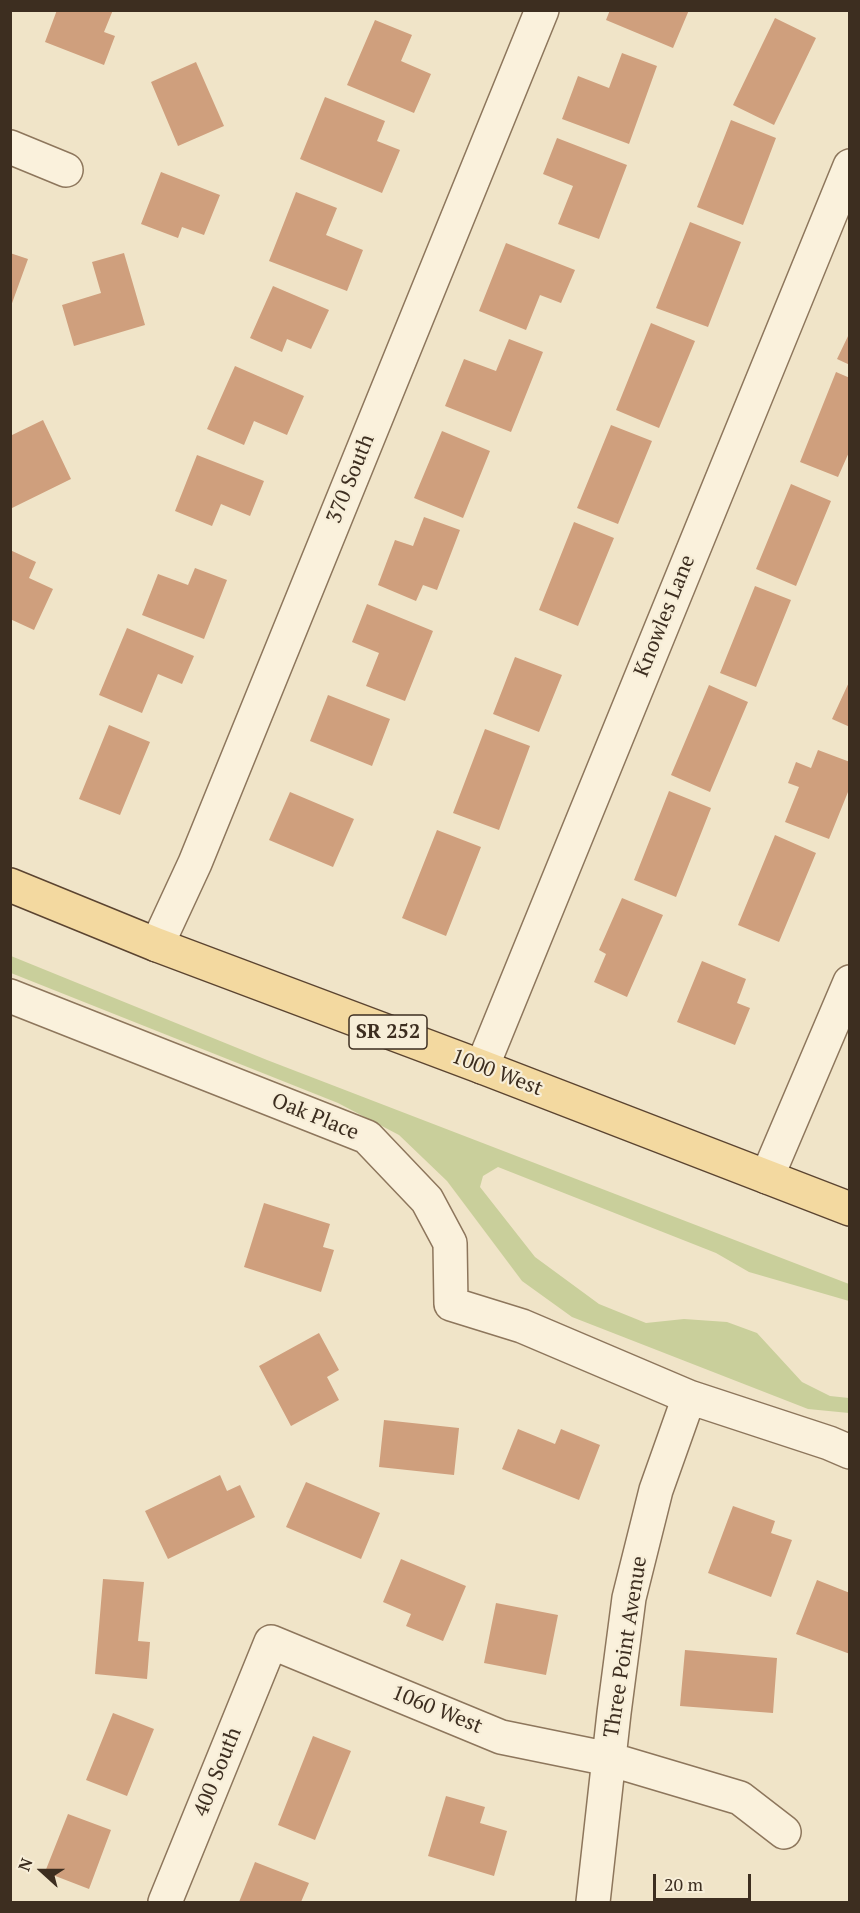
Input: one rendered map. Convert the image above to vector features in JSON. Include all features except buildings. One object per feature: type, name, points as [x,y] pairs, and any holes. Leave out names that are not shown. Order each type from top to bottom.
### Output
[{"type":"main road","name":"1000 West","points":[[10,885],[157,945],[482,1067],[849,1209]]},
{"type":"street","name":"370 South","points":[[157,945],[195,862],[542,10]]},
{"type":"street","points":[[10,147],[66,170]]},
{"type":"street","name":"Knowles Lane","points":[[482,1067],[849,165]]},
{"type":"street","points":[[767,1177],[849,982]]},
{"type":"street","name":"Oak Place","points":[[10,996],[367,1137],[427,1200],[450,1243],[452,1304],[522,1326],[688,1397]]},
{"type":"street","points":[[688,1397],[829,1443],[849,1452]]},
{"type":"street","name":"Three Point Avenue","points":[[592,1902],[629,1598],[657,1490],[688,1397]]},
{"type":"street","name":"1060 West","points":[[271,1642],[501,1737],[609,1759],[740,1798],[784,1832]]},
{"type":"street","name":"400 South","points":[[165,1902],[271,1642]]},
{"type":"green space","points":[[11,956],[267,1060],[849,1284],[849,1301],[749,1272],[716,1253],[498,1167],[483,1176],[480,1187],[535,1257],[599,1304],[646,1323],[684,1319],[727,1322],[757,1333],[802,1382],[830,1396],[849,1398],[849,1413],[808,1409],[572,1317],[522,1281],[447,1181],[399,1135],[338,1103],[11,973]]}]
